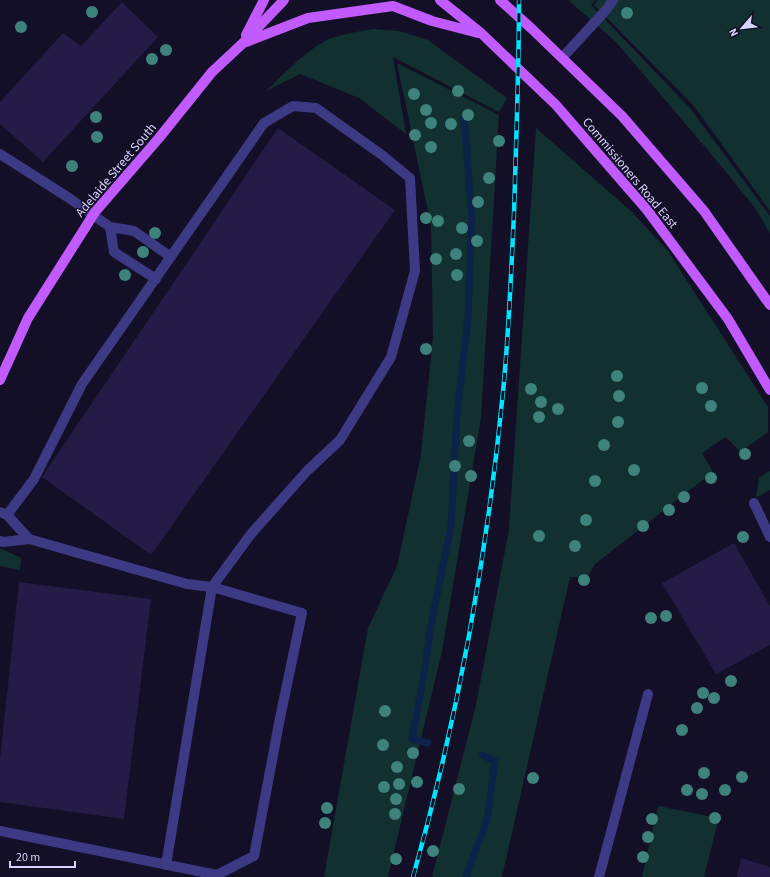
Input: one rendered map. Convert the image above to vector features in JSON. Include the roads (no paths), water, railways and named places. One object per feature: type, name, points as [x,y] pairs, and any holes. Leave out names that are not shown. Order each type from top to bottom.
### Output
[{"type":"main road","points":[[242,44],[264,0]]},
{"type":"main road","name":"Adelaide Street South","points":[[0,380],[28,318],[93,214],[159,138],[212,72],[242,44],[284,0]]},
{"type":"main road","name":"Commissioners Road East","points":[[440,0],[482,34],[556,105],[646,210],[728,319],[770,390]]},
{"type":"main road","points":[[500,0],[622,116],[704,211],[770,305]]},
{"type":"main road","points":[[242,44],[308,18],[393,6],[432,21],[482,34]]},
{"type":"lane","points":[[562,58],[608,9],[613,0]]},
{"type":"lane","points":[[28,539],[4,513],[34,479],[82,384],[264,123],[293,106],[316,108],[382,155],[410,178],[415,270],[391,357],[340,440],[307,471],[251,534],[212,587],[166,865]]},
{"type":"lane","points":[[0,154],[93,214],[110,227],[134,231],[171,257]]},
{"type":"lane","points":[[110,227],[114,252],[156,279]]},
{"type":"lane","points":[[754,503],[770,537]]},
{"type":"lane","points":[[0,541],[3,542],[28,539],[188,584],[212,587],[302,614],[280,718],[254,856],[216,876],[0,831]]},
{"type":"lane","points":[[599,877],[648,694]]},
{"type":"waterway","points":[[428,743],[412,739],[433,614],[451,527],[457,415],[468,317],[472,218],[464,118]]},
{"type":"waterway","points":[[466,877],[487,820],[495,761],[482,755]]},
{"type":"railway","points":[[413,877],[444,757],[457,697],[469,636],[489,515],[505,370],[511,280],[519,0]]}]
